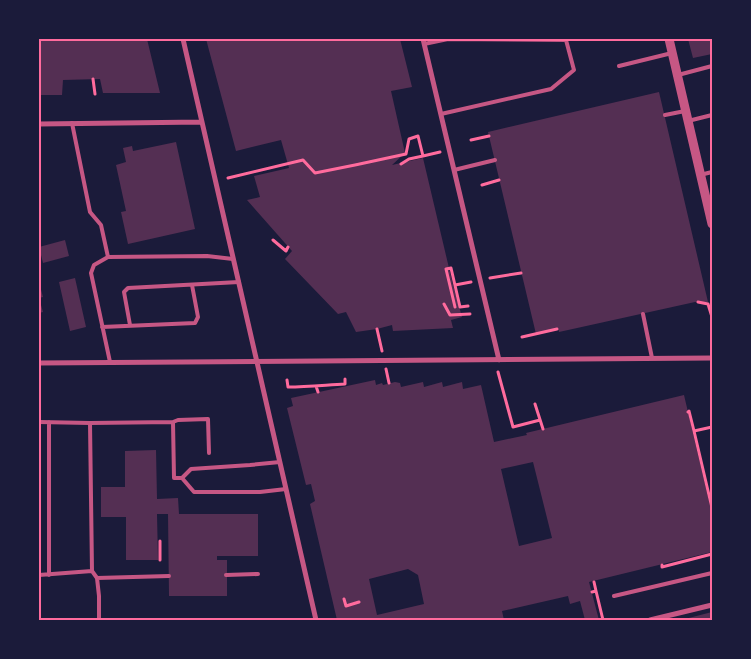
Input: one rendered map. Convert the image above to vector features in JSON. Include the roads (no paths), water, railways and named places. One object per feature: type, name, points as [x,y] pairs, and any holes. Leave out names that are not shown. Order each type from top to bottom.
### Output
[{"type":"street","points":[[183,39],[316,620]]},
{"type":"street","points":[[669,39],[712,224]]},
{"type":"street","points":[[424,42],[499,360]]},
{"type":"street","points":[[39,124],[202,122]]},
{"type":"street","points":[[39,363],[712,358]]},
{"type":"street","points":[[650,620],[712,605]]},
{"type":"lane","points":[[424,42],[448,39],[566,40],[574,70],[551,89],[440,114]]},
{"type":"lane","points":[[618,66],[672,54]]},
{"type":"lane","points":[[677,75],[712,66]]},
{"type":"lane","points":[[665,115],[685,110]]},
{"type":"lane","points":[[688,121],[712,115]]},
{"type":"lane","points":[[72,123],[90,212],[101,225],[108,257]]},
{"type":"lane","points":[[454,170],[495,160]]},
{"type":"lane","points":[[700,175],[712,172]]},
{"type":"lane","points":[[110,362],[91,273],[94,265],[108,257],[207,256],[233,259]]},
{"type":"lane","points":[[130,325],[124,292],[128,288],[239,282]]},
{"type":"lane","points":[[102,327],[195,323],[198,317],[192,285]]},
{"type":"lane","points":[[643,314],[652,358]]},
{"type":"lane","points":[[39,422],[173,422],[178,420],[208,419],[209,453]]},
{"type":"lane","points":[[49,422],[50,575]]},
{"type":"lane","points":[[173,422],[174,478],[182,478],[190,469],[250,466],[280,462]]},
{"type":"lane","points":[[90,423],[92,570],[97,578],[99,620]]},
{"type":"lane","points":[[182,478],[194,492],[260,492],[286,489]]},
{"type":"lane","points":[[39,576],[92,570]]},
{"type":"lane","points":[[614,596],[712,573]]},
{"type":"lane","points":[[226,575],[258,574]]},
{"type":"lane","points":[[97,578],[169,576]]}]
